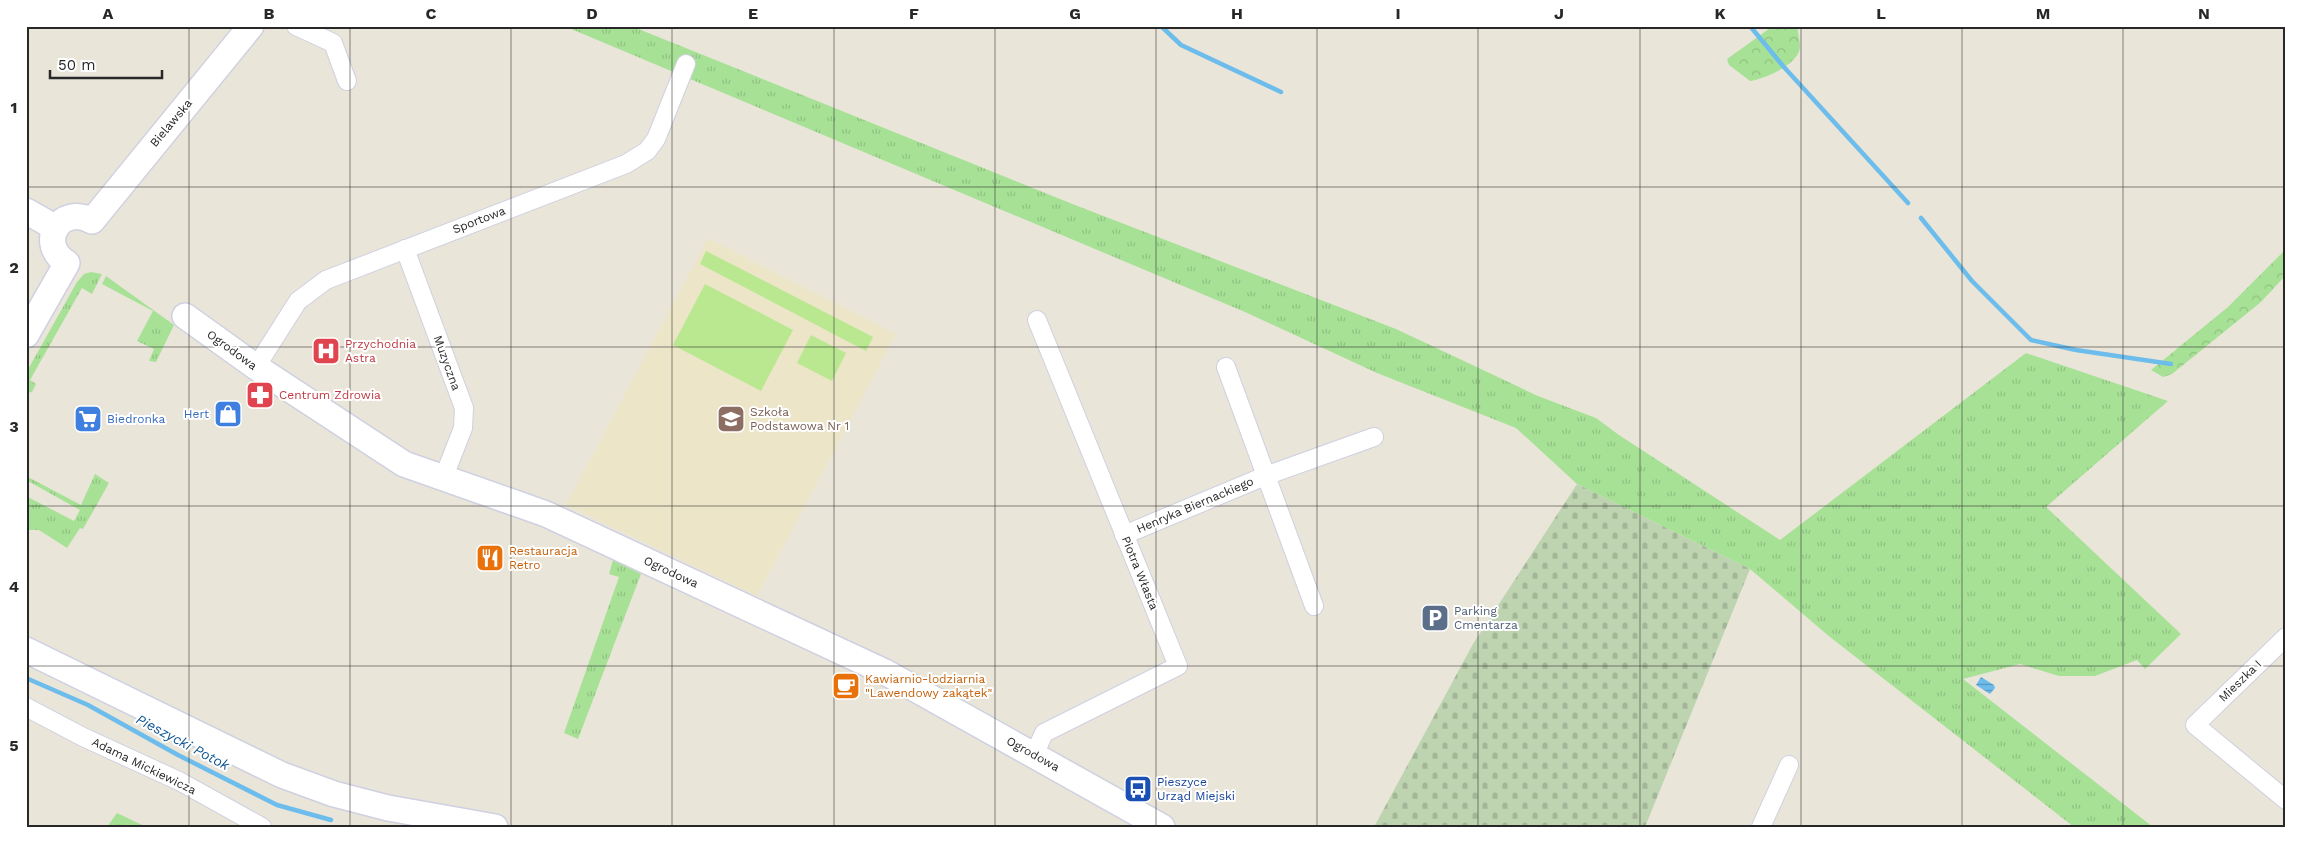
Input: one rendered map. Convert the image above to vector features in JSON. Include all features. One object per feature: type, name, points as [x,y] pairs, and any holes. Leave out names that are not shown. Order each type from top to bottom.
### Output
[{"type":"street","name":"Bielawska","points":[[56,228],[66,218],[72,216],[79,216],[92,221],[251,26]]},
{"type":"street","points":[[296,26],[333,43],[347,81]]},
{"type":"street","name":"Sportowa","points":[[256,367],[298,301],[326,280],[626,164],[647,151],[660,131],[686,64]]},
{"type":"street","points":[[26,211],[56,228],[53,234],[53,248],[56,254],[67,263],[26,335]]},
{"type":"street","name":"Muzyczna","points":[[405,249],[464,408],[463,428],[443,479]]},
{"type":"street","name":"Ogrodowa","points":[[186,316],[256,367],[404,464],[546,514],[885,672],[1162,827]]},
{"type":"street","name":"Piotra Własta","points":[[1034,754],[1044,733],[1178,666],[1037,320]]},
{"type":"street","name":"Henryka Biernackiego","points":[[1226,367],[1314,606]]},
{"type":"street","name":"Henryka Biernackiego","points":[[1124,535],[1265,476],[1374,437]]},
{"type":"street","name":"Mieszka I","points":[[2286,637],[2195,725],[2286,800]]},
{"type":"street","points":[[26,650],[282,774],[334,794],[388,808],[470,825],[495,827]]},
{"type":"street","name":"Adama Mickiewicza","points":[[26,707],[83,737],[179,781],[258,826]]},
{"type":"street","points":[[1761,827],[1789,765]]},
{"type":"shaded area","name":"Szkoła Podstawowa Nr 1","points":[[708,238],[896,334],[757,596],[566,505]]},
{"type":"green space","points":[[564,26],[631,26],[1075,205],[1396,329],[1538,396],[1596,418],[1780,540],[2026,353],[2168,401],[2046,507],[2181,634],[2145,669],[2137,660],[2095,676],[2059,676],[2020,664],[1963,679],[2153,827],[2074,827],[1830,637],[1750,569],[1577,484],[1516,428],[1377,373],[1245,312]]},
{"type":"green space","points":[[1773,26],[1797,27],[1800,45],[1798,53],[1788,65],[1780,70],[1750,81],[1729,65],[1727,59]]},
{"type":"green space","points":[[2286,249],[2286,275],[2261,302],[2172,374],[2163,377],[2151,370],[2228,307]]},
{"type":"green space","points":[[706,251],[873,337],[866,351],[700,264]]},
{"type":"green space","points":[[91,272],[102,274],[92,294],[82,288],[30,380],[36,384],[32,392],[26,393],[26,373],[77,282],[84,274]]},
{"type":"green space","points":[[106,276],[174,325],[156,362],[149,361],[154,349],[137,341],[153,311],[102,284]]},
{"type":"green space","points":[[705,284],[793,330],[761,391],[673,345]]},
{"type":"green space","points":[[811,335],[846,353],[832,381],[797,363]]},
{"type":"green space","points":[[95,474],[109,483],[83,529],[80,528],[67,548],[39,530],[26,530],[26,496],[74,521],[80,510],[26,480],[26,476],[81,505]]},
{"type":"green space","points":[[1577,484],[1750,569],[1645,827],[1374,827],[1473,644]]},
{"type":"green space","points":[[613,560],[641,574],[578,739],[564,733],[619,577],[609,574]]},
{"type":"green space","points":[[117,813],[142,825],[141,827],[107,827]]},
{"type":"water","points":[[1981,677],[1994,685],[1995,688],[1990,694],[1976,685]]},
{"type":"waterway","points":[[1161,26],[1181,45],[1281,92]]},
{"type":"waterway","points":[[1750,26],[1783,66],[1908,203]]},
{"type":"waterway","points":[[1921,218],[1972,281],[2031,340],[2076,350],[2171,364]]},
{"type":"waterway","name":"Pieszycki Potok","points":[[26,678],[88,705],[178,755],[277,805],[331,820]]},
{"type":"place","name":"Przychodnia Astra","points":[[326,351]]},
{"type":"place","name":"Centrum Zdrowia","points":[[260,395]]},
{"type":"place","name":"Hert","points":[[228,414]]},
{"type":"place","name":"Biedronka","points":[[88,419]]},
{"type":"place","name":"Szkoła Podstawowa Nr 1","points":[[731,419]]},
{"type":"place","name":"Restauracja Retro","points":[[490,558]]},
{"type":"place","name":"Parking Cmentarza","points":[[1435,618]]},
{"type":"place","name":"Kawiarnio-lodziarnia \"Lawendowy zakątek\"","points":[[846,686]]},
{"type":"place","name":"Pieszyce Urząd Miejski","points":[[1138,789]]}]
